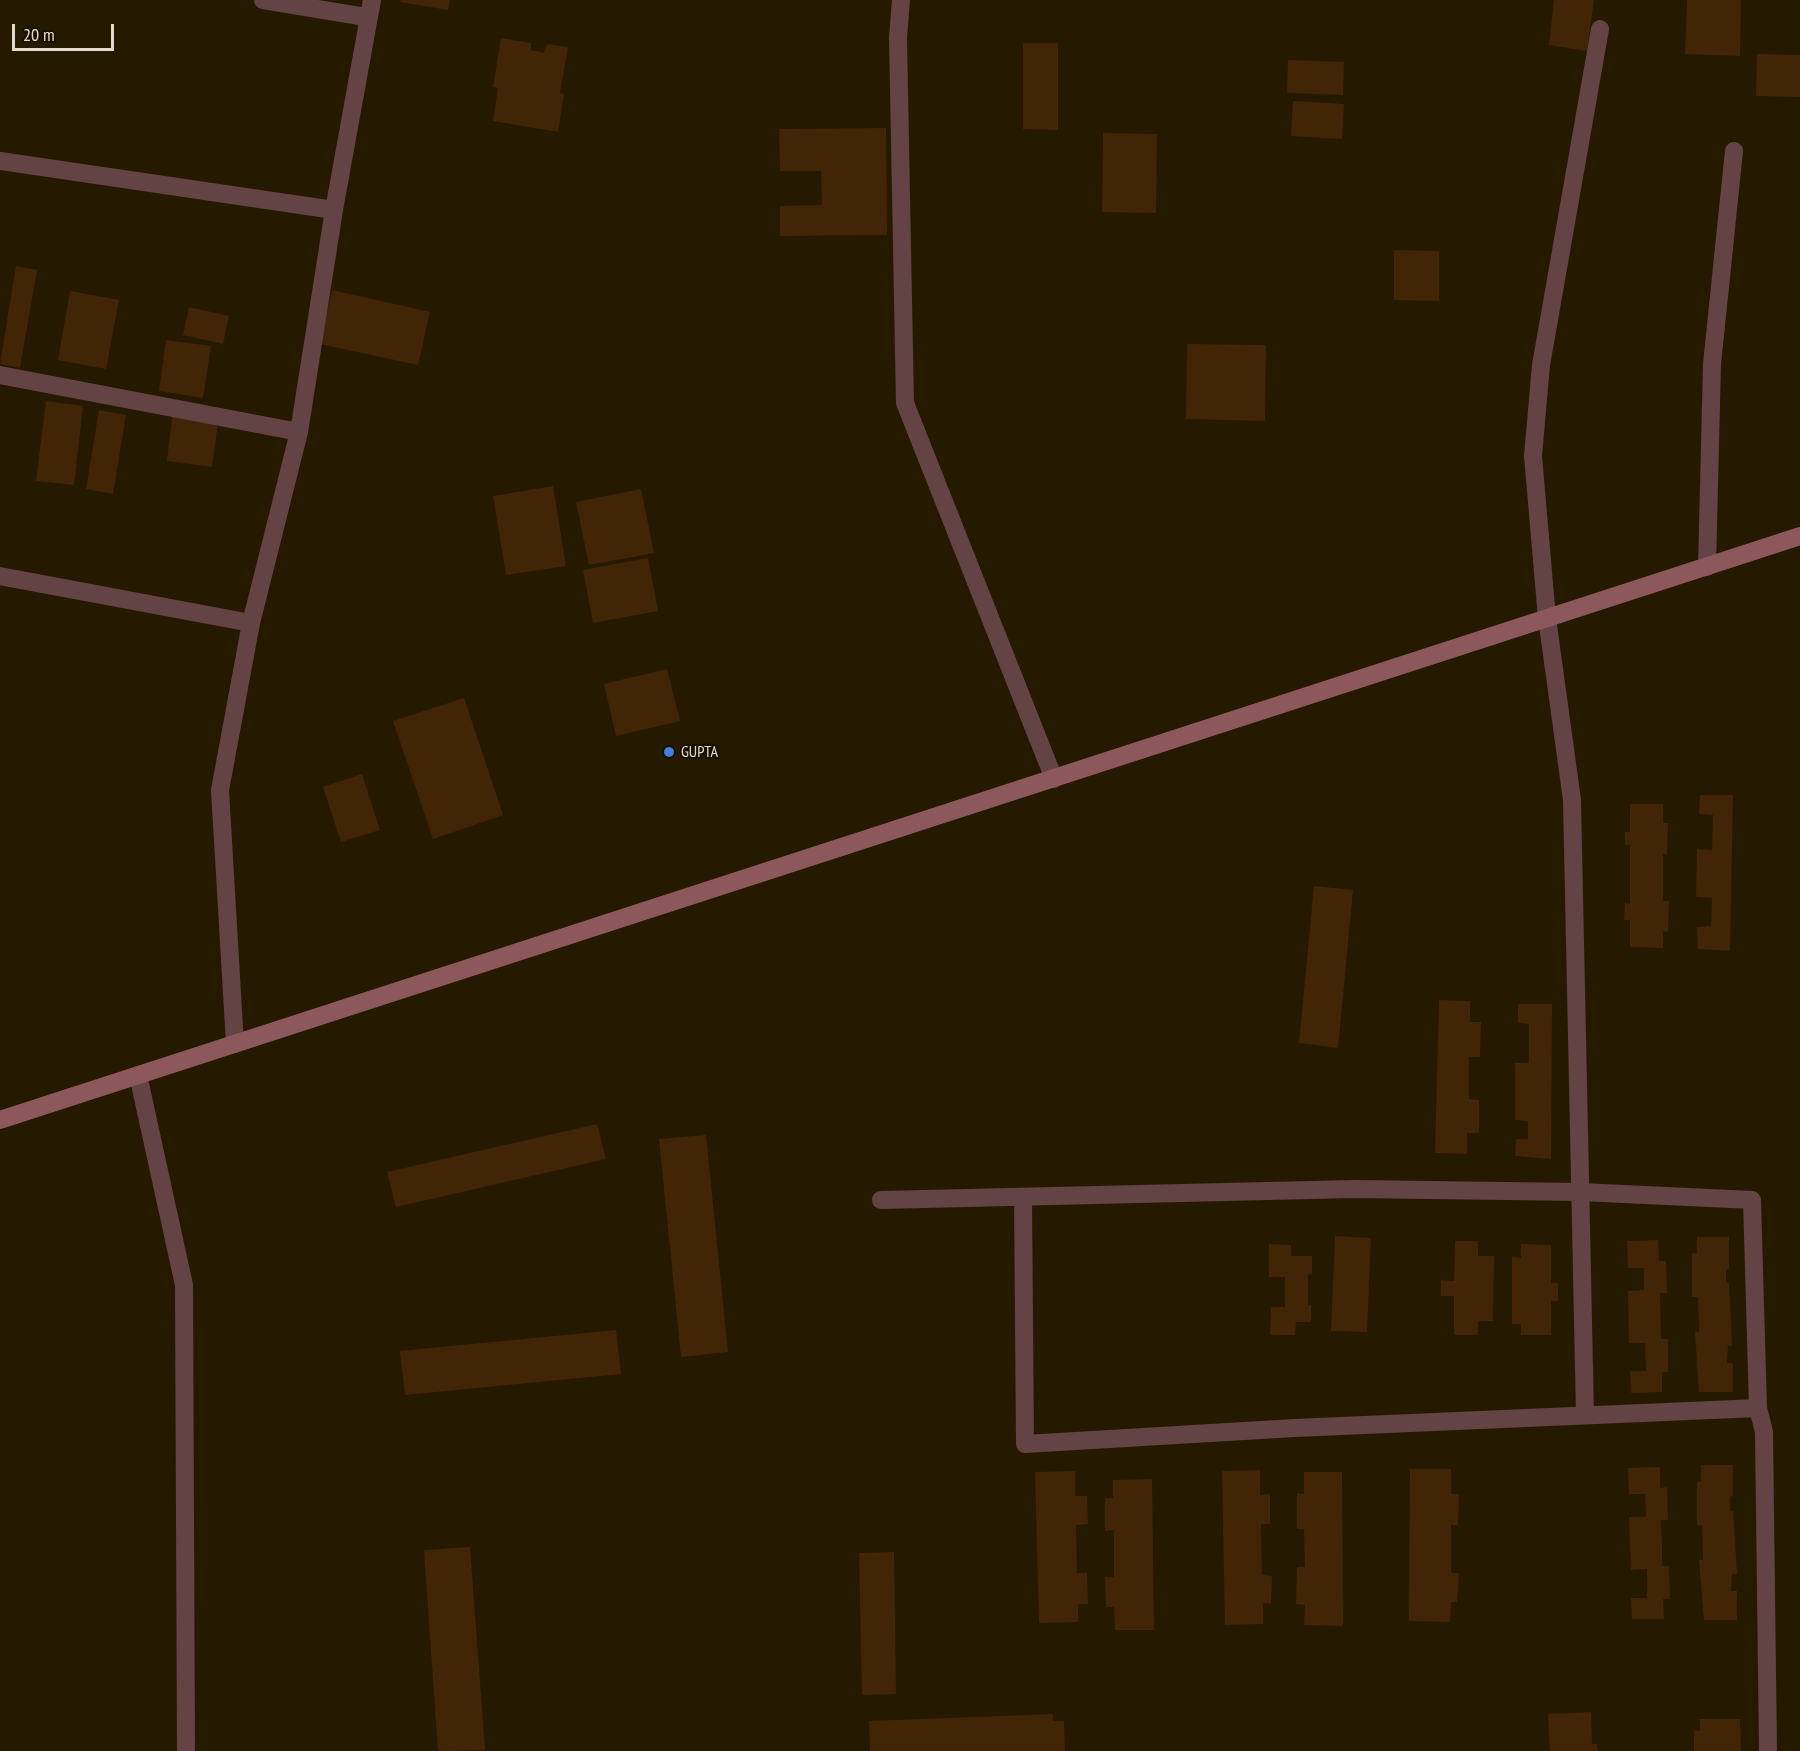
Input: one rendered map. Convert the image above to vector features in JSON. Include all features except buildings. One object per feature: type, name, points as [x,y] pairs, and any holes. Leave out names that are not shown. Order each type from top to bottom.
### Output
[{"type":"main road","points":[[0,1120],[1800,536]]},
{"type":"street","points":[[235,1044],[220,790],[251,623],[299,432],[369,9],[263,0]]},
{"type":"street","points":[[901,0],[898,38],[905,403],[1054,779]]},
{"type":"street","points":[[1585,1415],[1572,800],[1547,618],[1533,456],[1541,364],[1600,29]]},
{"type":"street","points":[[1707,567],[1712,364],[1734,151]]},
{"type":"street","points":[[0,161],[334,210]]},
{"type":"street","points":[[0,375],[299,432]]},
{"type":"street","points":[[0,576],[251,623]]},
{"type":"street","points":[[138,1075],[184,1285],[186,1751]]},
{"type":"street","points":[[881,1200],[1354,1189],[1581,1192],[1752,1200],[1758,1408],[1764,1432],[1768,1751]]},
{"type":"street","points":[[1023,1197],[1026,1444],[1295,1428],[1758,1408]]},
{"type":"place","name":"GUPTA","points":[[669,752]]}]
